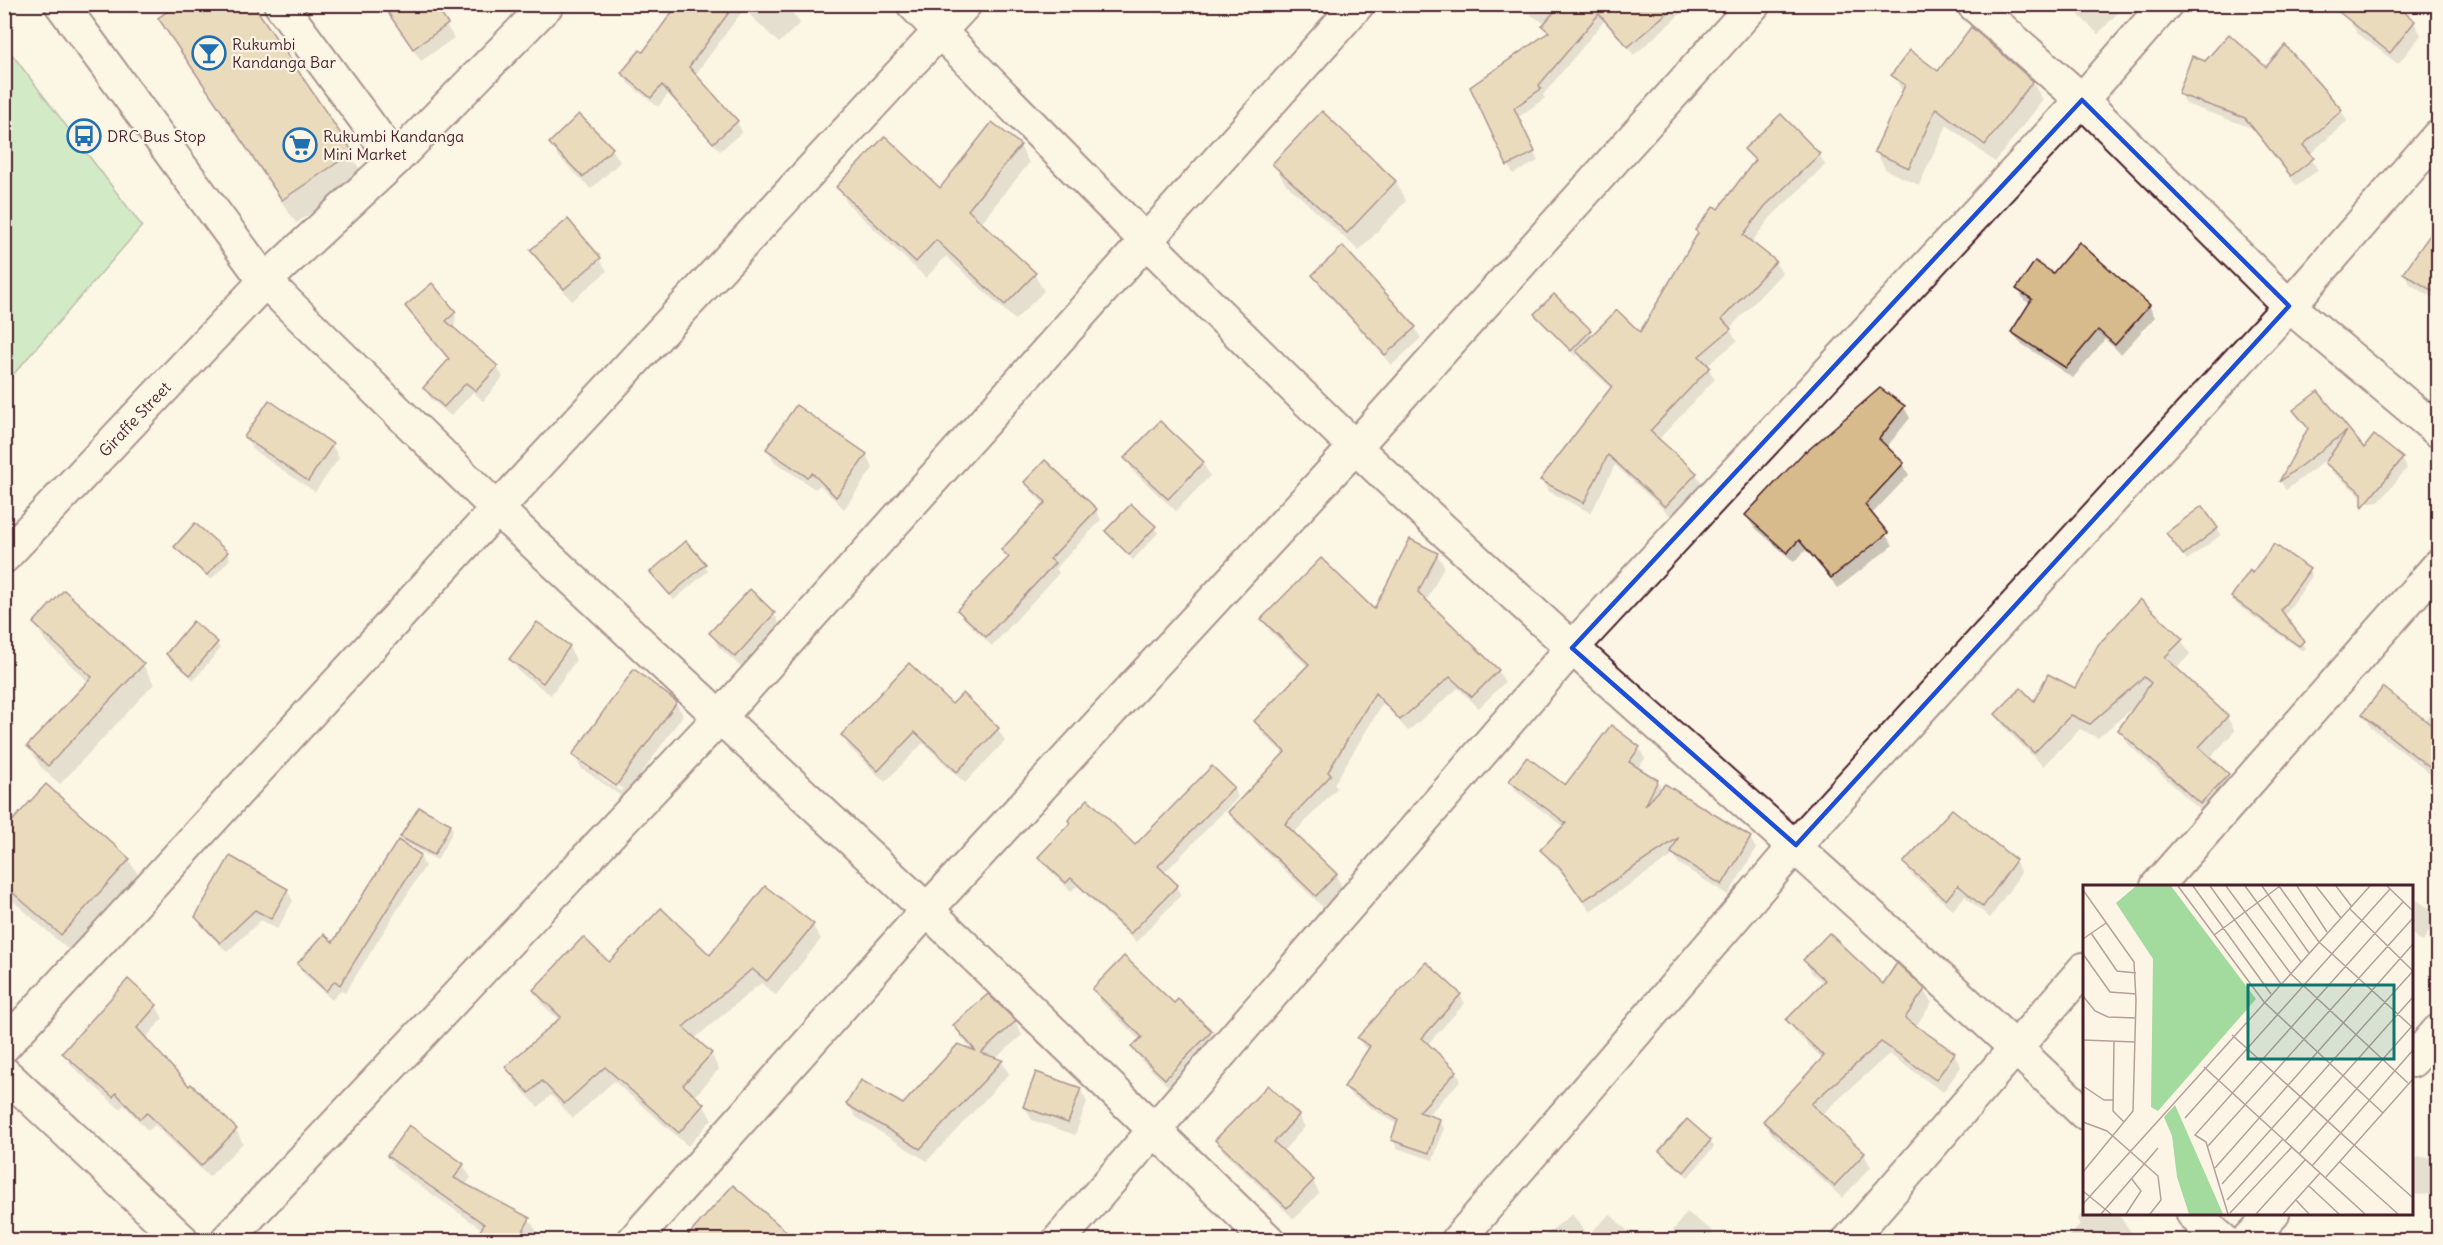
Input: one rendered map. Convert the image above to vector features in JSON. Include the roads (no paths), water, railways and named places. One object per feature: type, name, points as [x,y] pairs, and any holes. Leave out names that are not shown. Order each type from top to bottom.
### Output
[{"type":"street","points":[[61,4],[265,281],[497,509],[927,910],[1268,1240]]},
{"type":"street","points":[[280,4],[395,160]]},
{"type":"street","name":"Giraffe Street","points":[[4,557],[265,281],[395,160],[548,4]]},
{"type":"street","points":[[913,4],[1146,243],[1355,447],[1572,648],[1796,845],[2083,1111]]},
{"type":"street","points":[[4,1046],[965,4]]},
{"type":"street","points":[[227,1240],[720,717],[1358,4]]},
{"type":"street","points":[[634,1240],[927,910],[1355,447],[1754,4]]},
{"type":"street","points":[[1973,4],[2082,100],[2289,306],[2439,431]]},
{"type":"street","points":[[1059,1240],[1155,1132],[1572,648],[2082,100],[2166,4]]},
{"type":"street","points":[[1458,1240],[1796,845],[2289,306],[2439,136]]},
{"type":"street","points":[[2158,885],[2439,566]]},
{"type":"street","points":[[1849,1240],[2083,971]]},
{"type":"street","points":[[2413,1060],[2439,1031]]},
{"type":"street","points":[[4,1073],[182,1240]]},
{"type":"street","points":[[2194,1215],[2223,1240]]},
{"type":"street","points":[[2248,1240],[2272,1215]]},
{"type":"place","name":"Rukumbi Kandanga Bar","points":[[209,53]]},
{"type":"place","name":"DRC Bus Stop","points":[[84,136]]},
{"type":"place","name":"Rukumbi Kandanga Mini Market","points":[[300,145]]}]
